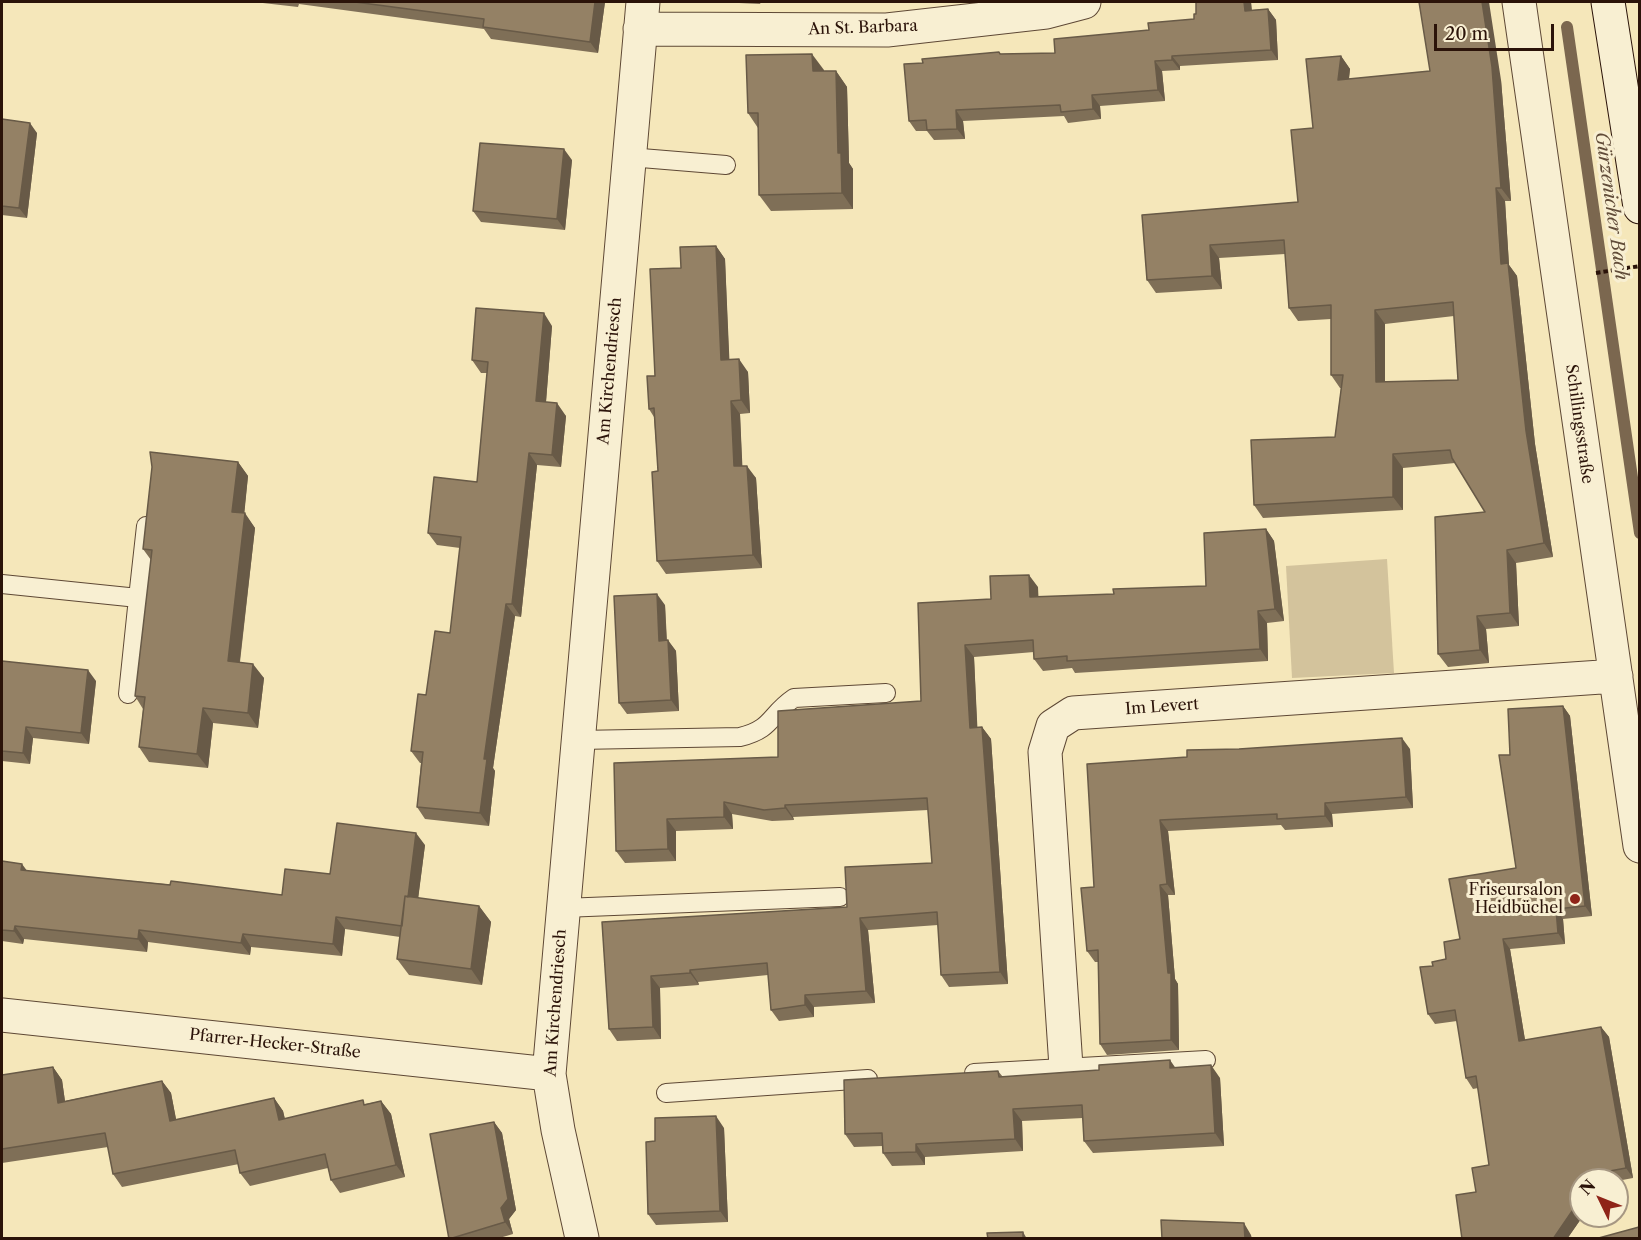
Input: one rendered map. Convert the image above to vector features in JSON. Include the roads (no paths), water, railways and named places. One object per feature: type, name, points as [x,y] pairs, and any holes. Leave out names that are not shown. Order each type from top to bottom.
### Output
[{"type":"street","name":"An St. Barbara","points":[[641,15],[887,30],[1046,12],[1084,2]]},
{"type":"street","name":"Schillingsstraße","points":[[1519,2],[1640,846]]},
{"type":"street","points":[[1608,2],[1640,207]]},
{"type":"street","name":"Am Kirchendriesch","points":[[582,1239],[558,1130],[549,1074],[641,15]]},
{"type":"street","name":"Im Levert","points":[[1066,1067],[1045,752],[1053,726],[1073,712],[1616,676]]},
{"type":"street","name":"Pfarrer-Hecker-Straße","points":[[2,1015],[549,1074]]},
{"type":"lane","points":[[629,157],[726,165]]},
{"type":"lane","points":[[128,694],[148,504]]},
{"type":"lane","points":[[2,584],[138,598]]},
{"type":"lane","points":[[578,740],[740,737],[758,732],[768,725],[783,706],[794,698],[886,693]]},
{"type":"lane","name":"Am Kirchendriesch","points":[[563,908],[840,897]]},
{"type":"lane","points":[[960,1074],[1206,1060]]},
{"type":"lane","points":[[666,1092],[890,1078]]},
{"type":"waterway","name":"Gürzenicher Bach","points":[[1567,27],[1640,533]]},
{"type":"place","name":"Friseursalon Heidbüchel","points":[[1575,899]]}]
